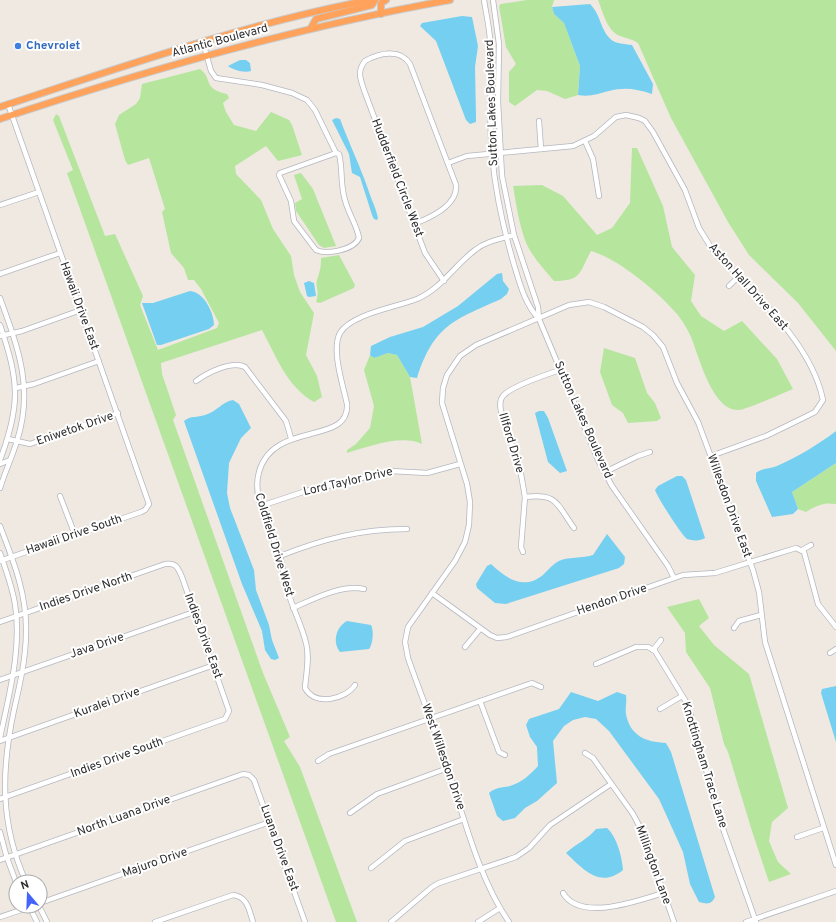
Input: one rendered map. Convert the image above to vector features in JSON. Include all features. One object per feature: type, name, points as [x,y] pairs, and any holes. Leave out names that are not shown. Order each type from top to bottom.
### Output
[{"type":"highway","name":"Atlantic Boulevard","points":[[0,107],[202,42],[279,21],[370,0]]},
{"type":"highway","points":[[311,28],[316,19],[372,5],[375,0]]},
{"type":"highway","points":[[381,14],[381,3],[386,0]]},
{"type":"highway","points":[[410,7],[419,0]]},
{"type":"highway","name":"Atlantic Boulevard","points":[[0,119],[110,83],[311,28],[450,0]]},
{"type":"street","name":"Sutton Lakes Boulevard","points":[[484,0],[490,39],[492,154],[506,238],[516,274],[530,309],[538,319],[581,422],[612,486],[668,566],[674,578]]},
{"type":"street","name":"Sutton Lakes Boulevard","points":[[493,0],[499,44],[498,102],[500,153],[506,197],[514,235],[538,307],[538,319]]},
{"type":"street","points":[[202,42],[211,71],[216,78],[262,85],[292,93],[307,100],[315,110],[336,153],[339,154],[342,164],[342,190],[359,238],[354,244],[342,249],[319,252],[294,221],[291,201],[279,175],[280,173],[336,153]]},
{"type":"street","name":"Hudderfield Circle West","points":[[444,281],[428,260],[364,90],[359,71],[368,59],[393,53],[402,55],[410,64],[448,163]]},
{"type":"street","points":[[490,79],[499,79]]},
{"type":"street","name":"Hawaii Drive East","points":[[8,104],[149,500],[148,507]]},
{"type":"street","name":"Aston Hall Drive East","points":[[585,141],[616,117],[626,115],[644,121],[653,132],[685,190],[705,238],[738,277],[776,318],[805,355],[819,384],[823,400],[815,412],[766,436],[711,456]]},
{"type":"street","points":[[539,121],[541,149]]},
{"type":"street","points":[[414,224],[434,215],[454,198],[456,193],[456,185],[448,163],[463,157],[573,146],[585,141],[593,159],[599,196]]},
{"type":"street","points":[[0,205],[39,192]]},
{"type":"street","name":"Coldfield Drive West","points":[[355,684],[351,690],[326,700],[312,697],[307,693],[305,688],[307,658],[306,643],[293,608],[280,556],[261,506],[257,488],[259,471],[274,450],[291,438],[335,428],[346,416],[347,404],[336,351],[338,337],[345,326],[356,319],[420,297],[444,281],[474,250],[482,245],[514,235]]},
{"type":"street","points":[[0,274],[60,253]]},
{"type":"street","points":[[729,286],[738,277]]},
{"type":"street","points":[[0,298],[22,363],[25,386],[23,414],[17,442],[0,488]]},
{"type":"street","name":"Willesdon Drive East","points":[[460,464],[442,403],[445,381],[449,370],[460,356],[476,345],[569,305],[589,302],[604,307],[653,335],[663,347],[677,383],[695,416],[750,562],[759,592],[765,642],[836,865]]},
{"type":"street","points":[[2,336],[81,310]]},
{"type":"street","points":[[0,326],[2,336],[12,360],[16,388],[14,415],[8,439],[0,460]]},
{"type":"street","points":[[16,388],[99,361]]},
{"type":"street","points":[[196,381],[204,375],[235,365],[245,368],[284,417],[289,428],[291,438]]},
{"type":"street","name":"Illford Drive","points":[[523,552],[521,547],[525,497],[520,474],[501,411],[501,399],[512,390],[560,370]]},
{"type":"street","name":"Eniwetok Drive","points":[[8,439],[30,444],[118,413]]},
{"type":"street","points":[[605,472],[650,452]]},
{"type":"street","points":[[0,464],[10,460]]},
{"type":"street","name":"Lord Taylor Drive","points":[[261,506],[306,491],[396,470],[427,473],[460,464]]},
{"type":"street","name":"West Willesdon Drive","points":[[460,464],[467,484],[470,502],[469,525],[461,551],[411,622],[405,642],[408,658],[448,768],[482,869],[500,908],[509,922]]},
{"type":"street","points":[[525,497],[540,495],[551,498],[574,528]]},
{"type":"street","points":[[60,496],[75,535]]},
{"type":"street","name":"Hawaii Drive South","points":[[1,561],[141,512],[148,507]]},
{"type":"street","points":[[0,526],[20,583],[25,613],[26,645],[4,769],[2,799],[8,831],[23,874]]},
{"type":"street","points":[[280,556],[339,536],[377,529],[407,529]]},
{"type":"street","points":[[811,545],[803,551],[814,583],[816,598],[823,611],[836,627]]},
{"type":"street","name":"Hendon Drive","points":[[432,593],[493,637],[507,637],[674,578],[692,573],[715,573],[796,548],[803,551]]},
{"type":"street","points":[[0,553],[1,561],[12,590],[16,616],[17,650],[0,738]]},
{"type":"street","name":"Indies Drive North","points":[[0,622],[165,564],[173,564]]},
{"type":"street","name":"Indies Drive East","points":[[173,564],[177,566],[179,570],[214,665],[229,711]]},
{"type":"street","points":[[293,608],[342,590],[358,588],[364,589]]},
{"type":"street","name":"Java Drive","points":[[0,680],[194,612]]},
{"type":"street","points":[[734,628],[739,621],[761,615]]},
{"type":"street","points":[[465,647],[480,629]]},
{"type":"street","points":[[596,664],[636,647],[648,647],[653,650],[661,640]]},
{"type":"street","points":[[830,653],[836,649]]},
{"type":"street","name":"Knottingham Trace Lane","points":[[653,650],[688,705],[720,823],[755,921]]},
{"type":"street","name":"Kuralei Drive","points":[[0,741],[214,665]]},
{"type":"street","points":[[318,762],[329,754],[532,683],[541,687]]},
{"type":"street","points":[[660,709],[682,696]]},
{"type":"street","points":[[480,701],[499,752],[505,755]]},
{"type":"street","name":"Indies Drive South","points":[[2,799],[225,719],[229,711]]},
{"type":"street","name":"Millington Lane","points":[[585,753],[593,758],[633,814],[642,831],[674,922]]},
{"type":"street","points":[[350,813],[377,794],[448,768]]},
{"type":"street","name":"North Luana Drive","points":[[0,860],[238,775],[249,775]]},
{"type":"street","name":"Luana Drive East","points":[[249,775],[254,780],[270,822],[304,922]]},
{"type":"street","points":[[391,922],[432,887],[516,857],[529,848],[550,825],[611,784]]},
{"type":"street","points":[[370,868],[405,841],[464,819]]},
{"type":"street","name":"Majuro Drive","points":[[48,902],[270,822]]},
{"type":"street","points":[[797,837],[823,828]]},
{"type":"street","points":[[0,832],[13,874]]},
{"type":"street","points":[[746,922],[755,921],[836,891]]},
{"type":"street","points":[[563,893],[567,901],[579,907],[597,910],[621,907],[663,893]]},
{"type":"street","points":[[155,922],[233,895],[241,897],[246,902],[253,922]]},
{"type":"street","points":[[478,922],[500,908]]},
{"type":"street","points":[[0,918],[10,914]]},
{"type":"green space","points":[[527,0],[554,0],[552,7],[554,14],[564,23],[580,66],[578,95],[565,99],[547,91],[537,90],[515,106],[509,102],[509,72],[516,64],[506,47],[499,6],[501,4]]},
{"type":"green space","points":[[598,0],[836,0],[836,351],[798,303],[749,255],[728,222],[671,118],[638,43],[616,34],[612,30],[606,21]]},
{"type":"green space","points":[[200,69],[204,72],[209,83],[214,89],[227,94],[229,98],[223,103],[226,112],[234,125],[256,131],[271,112],[289,120],[292,125],[302,155],[278,161],[266,146],[235,166],[236,174],[261,200],[273,229],[291,256],[294,275],[300,292],[314,313],[306,355],[317,376],[322,397],[314,402],[296,388],[277,360],[262,330],[161,363],[162,374],[176,415],[173,420],[263,673],[290,737],[284,741],[300,767],[357,922],[336,922],[67,173],[73,170],[53,120],[56,114],[59,116],[105,236],[115,234],[143,296],[140,305],[158,350],[217,328],[219,323],[201,289],[194,280],[188,280],[184,268],[171,253],[162,212],[165,209],[149,158],[128,165],[125,160],[115,124],[119,115],[136,104],[140,98],[142,84]]},
{"type":"green space","points":[[632,148],[637,148],[663,206],[672,247],[695,275],[691,301],[701,316],[724,331],[742,321],[777,359],[793,389],[743,409],[739,410],[730,408],[721,402],[714,392],[708,381],[687,328],[681,319],[669,305],[637,277],[614,261],[591,251],[579,274],[563,281],[554,281],[534,257],[523,234],[513,186],[542,185],[563,196],[597,235],[612,228],[630,203]]},
{"type":"green space","points":[[301,173],[313,189],[336,246],[324,248],[319,245],[296,211],[295,203],[302,199],[294,175]]},
{"type":"green space","points":[[339,255],[355,285],[354,288],[320,303],[316,302],[318,294],[317,282],[321,258]]},
{"type":"green space","points":[[604,348],[635,358],[647,393],[655,403],[661,418],[657,421],[628,423],[623,413],[612,405],[600,372]]},
{"type":"green space","points":[[388,353],[397,355],[410,377],[422,444],[404,440],[384,442],[347,453],[347,450],[356,444],[370,428],[374,406],[364,370],[370,355],[374,358]]},
{"type":"green space","points":[[836,463],[836,504],[828,503],[806,512],[798,509],[792,492]]},
{"type":"green space","points":[[699,599],[709,618],[699,626],[714,645],[749,674],[788,808],[772,822],[769,841],[778,862],[791,874],[769,882],[728,752],[724,744],[710,688],[686,652],[685,633],[667,607]]},
{"type":"water","points":[[590,4],[597,14],[603,29],[613,41],[632,45],[653,84],[652,94],[625,89],[590,95],[578,95],[580,66],[564,23],[554,14],[552,7]]},
{"type":"water","points":[[462,16],[472,17],[478,46],[475,67],[476,122],[470,124],[466,120],[436,41],[420,26],[422,23]]},
{"type":"water","points":[[240,60],[246,60],[250,63],[251,71],[239,71],[228,66]]},
{"type":"water","points":[[336,118],[340,119],[362,172],[376,211],[378,218],[377,220],[374,219],[372,215],[360,177],[352,173],[349,154],[332,120]]},
{"type":"water","points":[[502,273],[503,281],[509,289],[507,294],[501,299],[458,319],[448,326],[431,346],[417,378],[410,377],[397,355],[388,353],[374,358],[370,355],[371,346],[390,337],[423,327],[458,306],[497,274]]},
{"type":"water","points":[[309,281],[314,283],[316,296],[307,296],[304,283]]},
{"type":"water","points":[[190,291],[195,292],[204,299],[210,309],[214,320],[214,325],[209,329],[157,345],[142,303],[153,303]]},
{"type":"water","points":[[233,400],[239,404],[251,428],[241,438],[229,463],[227,493],[230,508],[254,570],[256,590],[279,658],[275,660],[271,659],[265,650],[262,631],[242,584],[184,421],[189,418],[209,414]]},
{"type":"water","points":[[544,411],[548,418],[567,471],[560,473],[548,462],[535,413]]},
{"type":"water","points":[[836,431],[836,463],[792,492],[798,509],[793,514],[772,517],[756,481],[756,473],[760,470],[777,466],[792,459],[815,446]]},
{"type":"water","points":[[677,476],[682,476],[686,480],[705,538],[703,539],[692,540],[685,537],[665,508],[655,490],[658,486]]},
{"type":"water","points":[[607,534],[625,557],[624,564],[619,568],[506,604],[495,603],[477,588],[476,584],[487,566],[491,564],[503,574],[515,581],[529,582],[536,580],[559,561],[593,555]]},
{"type":"water","points":[[347,621],[371,625],[373,637],[369,649],[340,652],[336,644],[336,635],[340,627]]},
{"type":"water","points":[[836,686],[836,742],[821,693],[822,689]]},
{"type":"water","points":[[571,692],[598,701],[617,692],[626,695],[626,714],[628,722],[635,733],[652,741],[666,743],[671,752],[715,897],[710,903],[699,902],[690,884],[683,852],[659,799],[609,731],[596,719],[585,717],[573,720],[564,726],[553,741],[557,783],[537,801],[525,808],[515,818],[503,821],[497,816],[489,793],[496,789],[518,783],[538,766],[537,747],[530,737],[526,725],[529,719],[559,709]]},
{"type":"water","points":[[607,828],[614,837],[623,870],[607,878],[592,875],[566,853],[596,829]]},
{"type":"place","name":"Chevrolet","points":[[18,46]]}]
